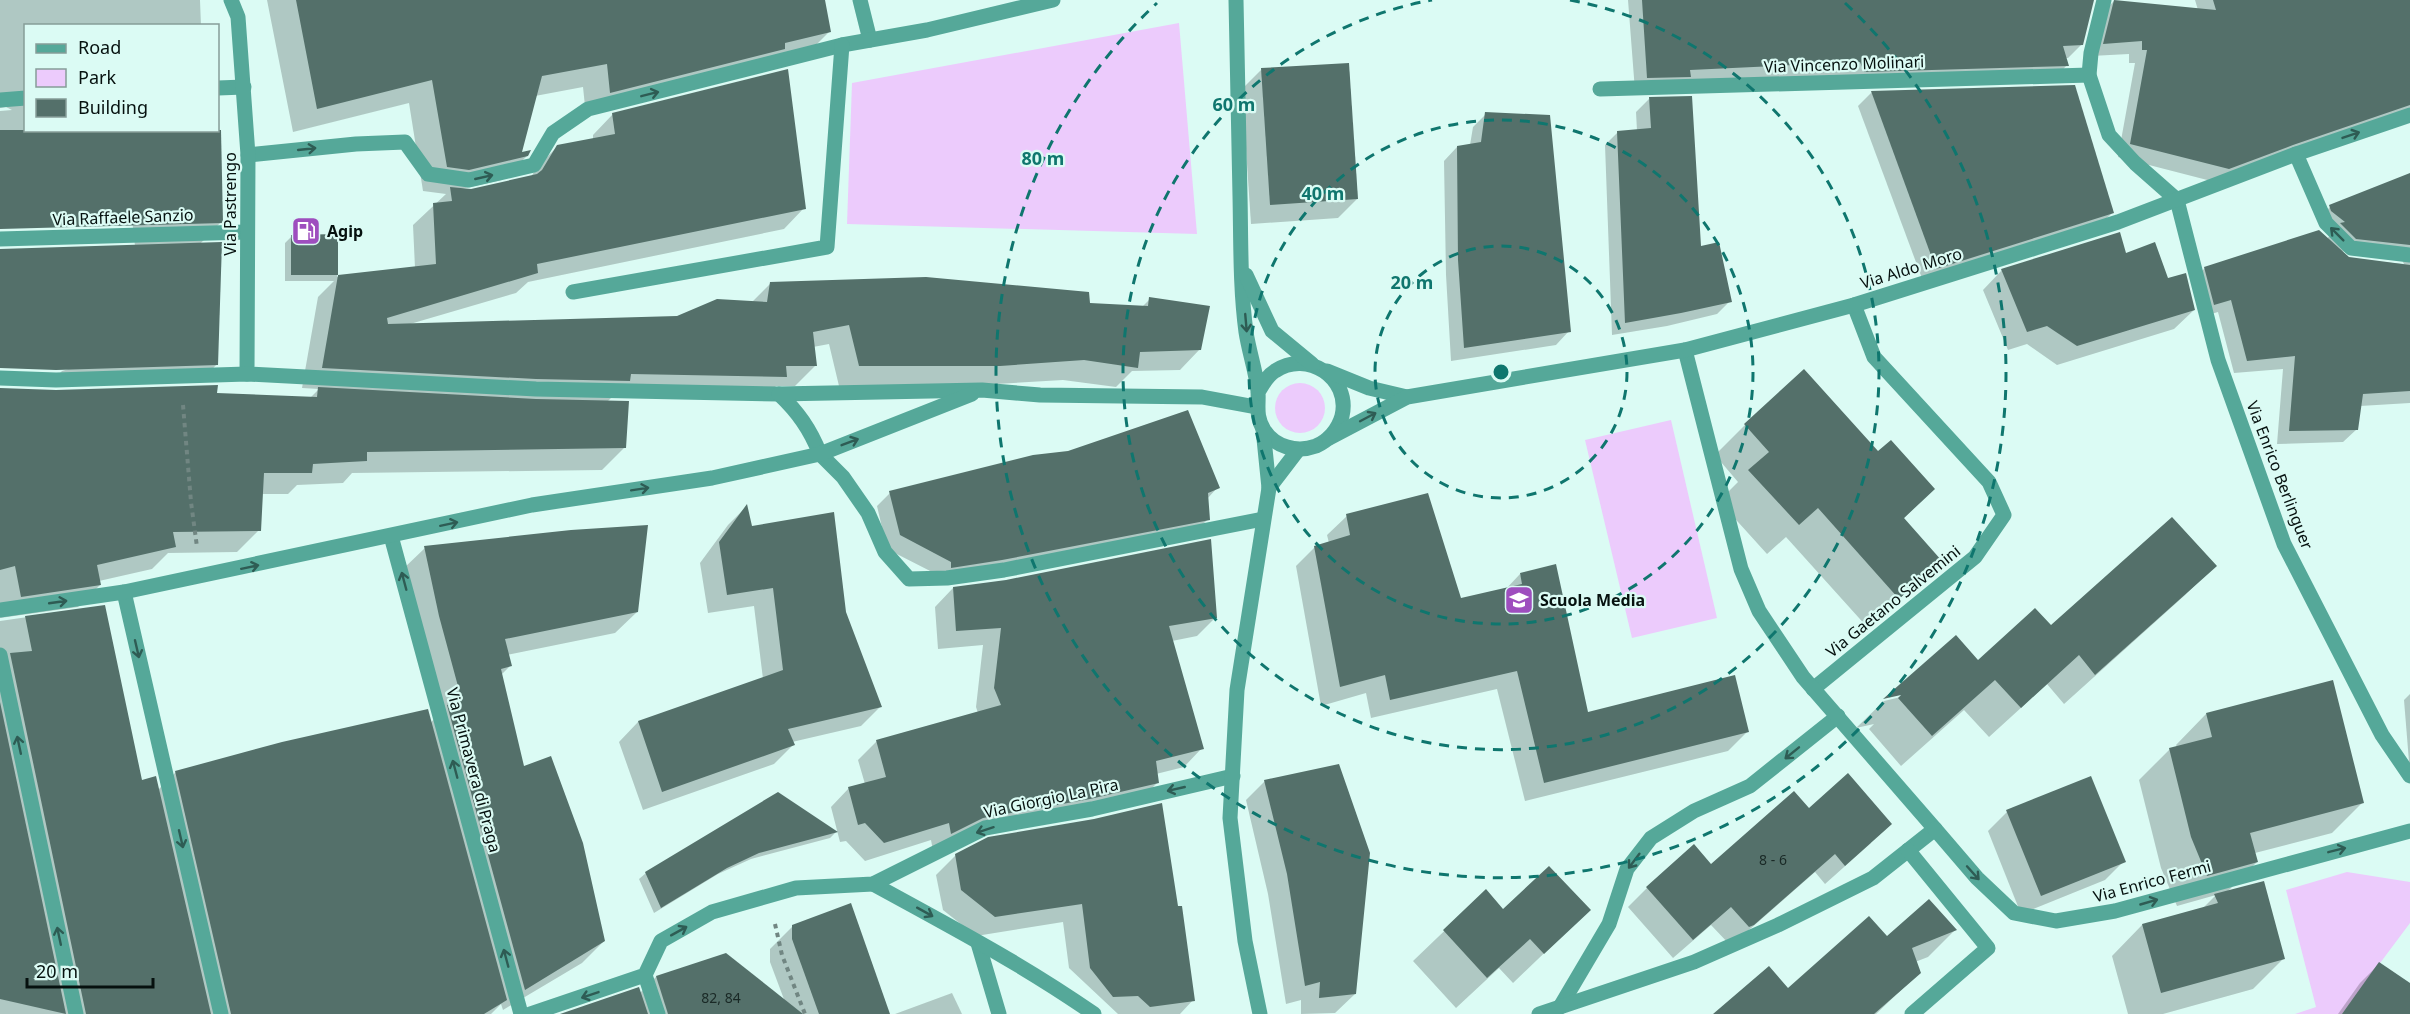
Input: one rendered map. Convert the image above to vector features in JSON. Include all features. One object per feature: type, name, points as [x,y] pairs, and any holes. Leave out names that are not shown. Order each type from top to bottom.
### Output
[{"type":"street","name":"Via Pastrengo","points":[[231,0],[237,17],[248,155],[247,374]]},
{"type":"street","points":[[860,0],[870,40]]},
{"type":"street","points":[[248,155],[356,144],[405,142],[428,174],[469,180],[534,165],[554,133],[588,109],[842,45],[927,30],[1053,0]]},
{"type":"street","points":[[1236,0],[1241,265],[1246,332],[1258,419],[1263,429],[1278,444],[1298,450],[1308,449],[1329,438],[1337,428],[1342,416],[1343,403],[1337,384],[1272,331],[1241,265]]},
{"type":"street","points":[[2104,0],[2091,53],[2089,75],[2109,135],[2177,200]]},
{"type":"street","points":[[573,292],[827,247],[842,45]]},
{"type":"street","name":"Via Vincenzo Molinari","points":[[1600,89],[2089,75]]},
{"type":"street","points":[[219,88],[244,87]]},
{"type":"street","points":[[0,100],[24,98]]},
{"type":"street","name":"Via Aldo Moro","points":[[1329,438],[1407,397],[1685,350],[1854,304],[2118,222],[2296,154],[2410,115]]},
{"type":"street","points":[[2296,154],[2326,223],[2351,248],[2410,255]]},
{"type":"street","name":"Via Enrico Berlinguer","points":[[2177,200],[2218,360],[2284,544],[2382,735],[2410,776]]},
{"type":"street","name":"Via Raffaele Sanzio","points":[[0,239],[248,232]]},
{"type":"street","name":"Via Gaetano Salvemini","points":[[1813,689],[1975,557],[2004,515],[1989,482],[1874,357],[1854,304]]},
{"type":"street","points":[[1539,1014],[1695,962],[1778,925],[1873,878],[1935,829],[1803,677],[1759,611],[1741,569],[1685,350]]},
{"type":"street","points":[[1257,400],[1265,380],[1274,371],[1286,365],[1318,367]]},
{"type":"street","name":"Via Aldo Moro","points":[[1318,367],[1369,388],[1407,397]]},
{"type":"street","points":[[0,378],[56,380],[247,374],[536,390],[779,394],[982,390],[1040,395],[1257,400]]},
{"type":"street","points":[[0,610],[124,592],[532,505],[712,478],[820,454],[982,390]]},
{"type":"street","points":[[779,394],[799,414],[813,436],[820,454],[843,477],[867,513],[885,552],[909,579],[947,578],[1004,570],[1263,519]]},
{"type":"street","points":[[1260,1014],[1245,941],[1230,818],[1237,690],[1269,488],[1263,429]]},
{"type":"street","points":[[1269,488],[1298,450]]},
{"type":"street","name":"Via Primavera di Praga","points":[[391,536],[521,1014]]},
{"type":"street","points":[[124,592],[221,1014]]},
{"type":"street","points":[[0,654],[76,1014]]},
{"type":"street","points":[[1560,1007],[1609,924],[1628,869],[1651,838],[1694,811],[1750,786],[1838,716]]},
{"type":"street","name":"Via Giorgio La Pira","points":[[645,975],[661,941],[712,912],[796,888],[873,884],[985,828],[1092,809],[1233,776]]},
{"type":"street","name":"Via Enrico Fermi","points":[[1935,829],[1977,878],[2014,913],[2056,921],[2115,911],[2410,831]]},
{"type":"street","points":[[1908,850],[1988,948],[1912,1014]]},
{"type":"street","points":[[873,884],[978,943],[1094,1014]]},
{"type":"street","points":[[978,943],[999,1014]]},
{"type":"street","points":[[530,1014],[645,975],[658,1014]]},
{"type":"path","points":[[181,376],[191,502],[201,576]]},
{"type":"path","points":[[768,896],[782,955],[805,1014]]},
{"type":"green space","points":[[1179,23],[1197,234],[847,224],[852,83]]},
{"type":"green space","points":[[1300,383],[1314,387],[1321,394],[1325,408],[1321,422],[1314,429],[1300,433],[1286,429],[1279,422],[1275,408],[1279,394],[1286,387]]},
{"type":"green space","points":[[1671,420],[1717,618],[1632,638],[1585,440]]},
{"type":"green space","points":[[2347,872],[2410,882],[2410,923],[2342,1014],[2295,1014],[2316,1007],[2286,890]]},
{"type":"building","points":[[296,0],[825,0],[831,32],[785,43],[785,49],[610,93],[607,64],[542,76],[522,152],[531,150],[528,156],[469,170],[447,167],[432,80],[317,109]]},
{"type":"building","points":[[1642,0],[2094,0],[2083,45],[2063,46],[2069,66],[1864,72],[1860,62],[1690,70],[1691,77],[1647,78]]},
{"type":"building","points":[[2114,0],[2216,10],[2213,0],[2410,0],[2410,105],[2229,169],[2130,144],[2147,50],[2142,50],[2142,41],[2103,44]]},
{"type":"building","points":[[1349,63],[1358,199],[1270,205],[1261,68]]},
{"type":"building","points":[[788,69],[806,209],[537,264],[538,273],[387,318],[388,324],[677,316],[717,299],[767,302],[770,282],[926,277],[1089,292],[1090,303],[1148,306],[1149,297],[1210,306],[1201,350],[1140,352],[1138,368],[1084,360],[1000,366],[859,366],[849,325],[813,332],[817,366],[786,366],[787,377],[631,374],[630,381],[536,379],[322,368],[338,275],[436,264],[433,203],[452,201],[450,187],[471,189],[537,174],[542,170],[557,145],[615,134],[612,113]]},
{"type":"building","points":[[2075,85],[2114,213],[1936,269],[1871,91]]},
{"type":"building","points":[[1692,96],[1701,246],[1719,242],[1732,302],[1625,323],[1617,131],[1651,128],[1649,97]]},
{"type":"building","points":[[1485,112],[1550,115],[1571,332],[1464,348],[1458,260],[1457,146],[1481,142]]},
{"type":"building","points":[[0,130],[219,132],[221,130],[223,223],[0,229]]},
{"type":"building","points":[[2410,173],[2410,245],[2356,239],[2340,223],[2345,222],[2331,211],[2329,205]]},
{"type":"building","points":[[2319,230],[2349,257],[2410,265],[2410,391],[2363,394],[2358,430],[2289,431],[2295,356],[2247,361],[2231,300],[2214,305],[2204,267]]},
{"type":"building","points":[[2120,232],[2126,253],[2155,242],[2168,278],[2186,273],[2195,310],[2077,346],[2047,326],[2027,332],[2001,269]]},
{"type":"building","points":[[338,234],[338,275],[291,275],[291,235]]},
{"type":"building","points":[[222,242],[218,365],[56,370],[0,368],[0,249]]},
{"type":"building","points":[[1804,369],[1878,451],[1891,440],[1935,489],[1904,518],[1942,561],[1899,599],[1818,508],[1799,525],[1748,470],[1769,452],[1744,424]]},
{"type":"building","points":[[218,385],[217,393],[317,397],[318,387],[536,399],[629,401],[626,448],[367,452],[367,461],[313,464],[312,473],[264,473],[261,531],[173,532],[176,547],[97,565],[101,585],[21,597],[15,566],[0,570],[0,388],[56,390]]},
{"type":"building","points":[[1188,410],[1220,488],[1208,493],[1210,520],[951,568],[951,562],[900,535],[889,491],[1033,455],[1068,451]]},
{"type":"building","points":[[1428,493],[1461,598],[1522,584],[1520,573],[1556,564],[1588,712],[1735,675],[1749,732],[1544,783],[1517,671],[1390,700],[1385,675],[1340,687],[1314,546],[1350,535],[1346,514]]},
{"type":"building","points":[[747,504],[752,526],[834,512],[846,612],[882,707],[788,729],[795,745],[662,792],[638,721],[783,670],[773,588],[727,595],[719,542]]},
{"type":"building","points":[[2172,517],[2217,566],[2095,675],[2079,655],[2021,708],[1995,680],[1932,736],[1898,698],[1901,695],[1883,699],[1956,635],[1978,660],[2035,608],[2051,625]]},
{"type":"building","points":[[648,525],[638,612],[505,639],[512,666],[501,669],[524,766],[551,756],[583,843],[605,941],[525,990],[447,705],[462,701],[439,616],[424,546],[571,530]]},
{"type":"building","points":[[1211,539],[1217,618],[1169,626],[1204,749],[1156,761],[1159,783],[1090,799],[983,818],[951,834],[949,823],[884,843],[865,823],[858,825],[848,787],[886,777],[876,740],[1001,705],[994,688],[1001,628],[956,631],[953,587],[1006,580]]},
{"type":"building","points":[[105,605],[142,780],[156,776],[211,1014],[86,1014],[10,653],[32,651],[25,616]]},
{"type":"building","points":[[2333,680],[2364,803],[2250,833],[2258,862],[2207,876],[2191,837],[2169,748],[2212,737],[2206,713]]},
{"type":"building","points":[[0,702],[66,1014],[0,999]]},
{"type":"building","points":[[428,709],[507,1000],[484,1014],[231,1014],[175,771],[282,742]]},
{"type":"building","points":[[1339,764],[1370,853],[1356,994],[1319,998],[1320,982],[1305,986],[1287,874],[1264,780]]},
{"type":"building","points":[[1848,773],[1892,824],[1845,866],[1835,854],[1754,925],[1749,927],[1731,907],[1693,940],[1646,887],[1694,844],[1711,864],[1794,791],[1809,808]]},
{"type":"building","points":[[2091,776],[2126,862],[2041,896],[2006,810]]},
{"type":"building","points":[[778,792],[838,832],[759,853],[727,868],[661,908],[645,872]]},
{"type":"building","points":[[1162,803],[1178,906],[1182,906],[1195,1001],[1150,1007],[1138,996],[1113,997],[1090,968],[1082,904],[995,917],[961,890],[955,854],[988,837],[1094,819]]},
{"type":"building","points":[[1549,866],[1591,910],[1544,954],[1530,939],[1487,978],[1443,930],[1486,889],[1503,909]]},
{"type":"building","points":[[2264,881],[2285,959],[2161,993],[2142,924],[2218,903],[2214,894]]},
{"type":"building","points":[[1929,899],[1957,930],[1912,948],[1921,973],[1874,1014],[1713,1014],[1769,966],[1788,988],[1869,916],[1887,936]]},
{"type":"building","points":[[851,903],[890,1014],[819,1014],[792,939],[792,925]]},
{"type":"building","points":[[726,953],[803,1014],[668,1014],[656,976]]},
{"type":"building","points":[[2379,962],[2410,983],[2410,1014],[2342,1014]]},
{"type":"building","points":[[639,987],[648,1014],[560,1014]]},
{"type":"place","name":"Agip","points":[[306,231]]},
{"type":"place","name":"Scuola Media","points":[[1519,600]]}]
